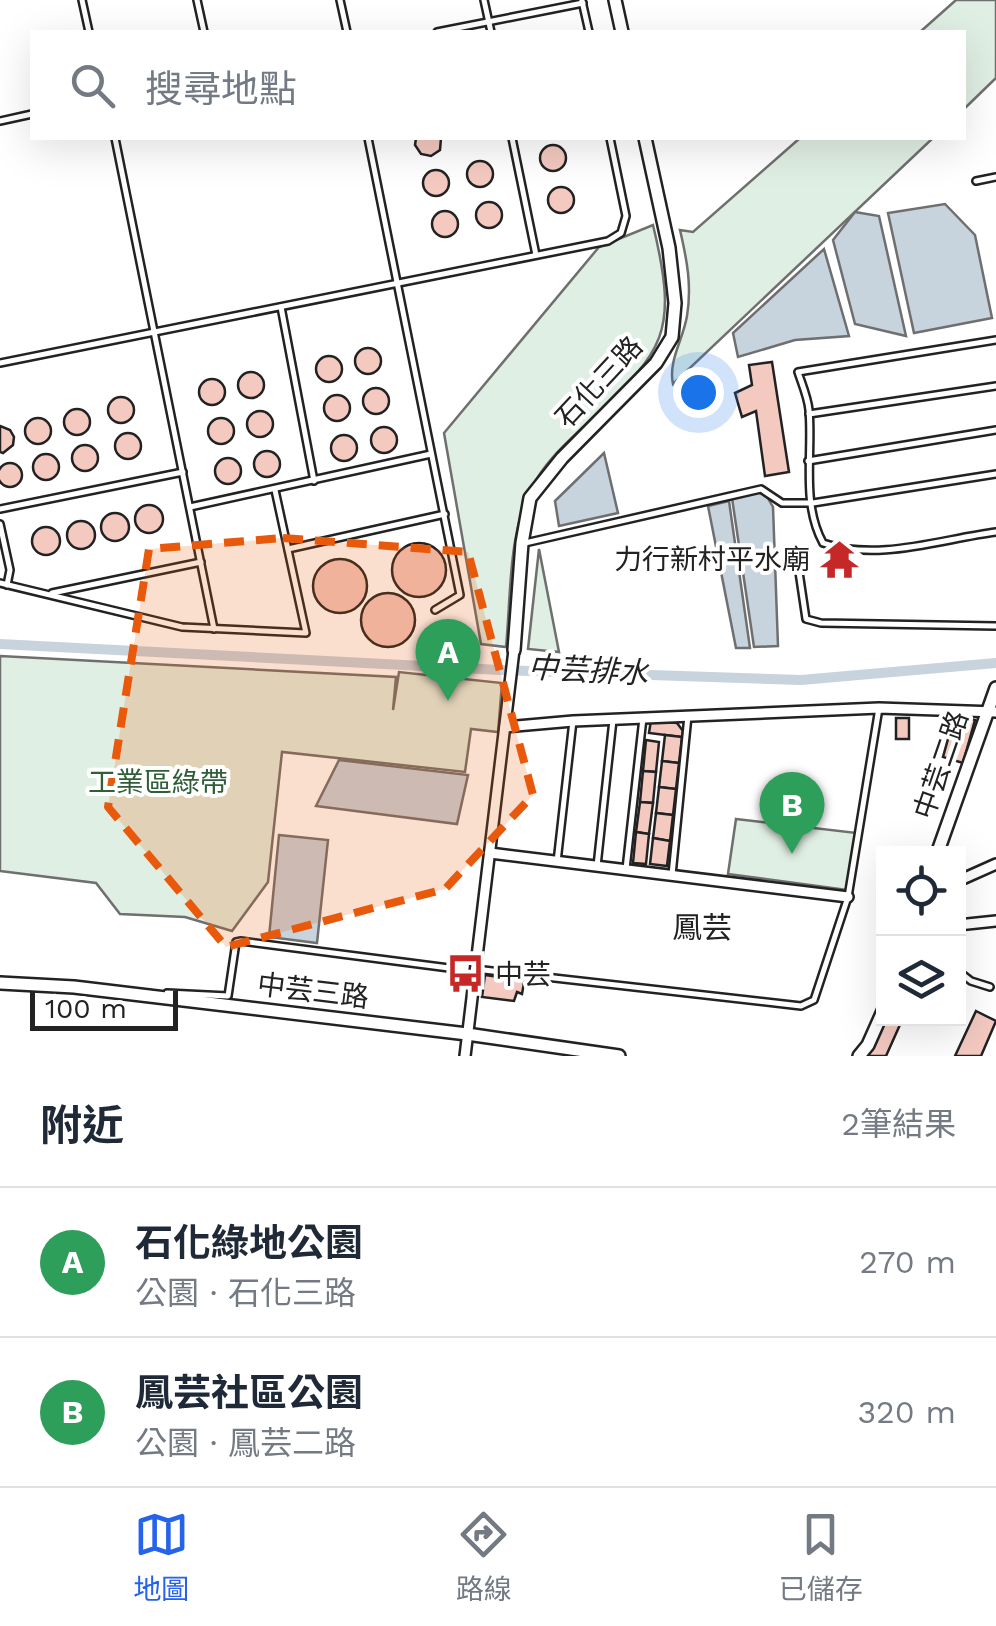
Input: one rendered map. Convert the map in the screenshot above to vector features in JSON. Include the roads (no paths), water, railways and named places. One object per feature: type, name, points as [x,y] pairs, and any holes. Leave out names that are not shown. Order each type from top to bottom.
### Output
[{"type":"street","points":[[616,0],[622,30]]},
{"type":"street","name":"石化三路","points":[[514,650],[522,543],[530,498],[562,458],[656,363],[672,337],[675,303],[669,248],[645,140]]},
{"type":"street","points":[[464,1056],[514,650]]},
{"type":"street","name":"中芸二路","points":[[941,846],[995,691]]},
{"type":"street","points":[[505,727],[879,708],[990,712]]},
{"type":"street","points":[[490,854],[848,897]]},
{"type":"street","points":[[966,877],[996,864]]},
{"type":"street","points":[[966,924],[996,921]]},
{"type":"street","name":"中芸三路","points":[[0,983],[74,987],[467,1034],[614,1056]]},
{"type":"street","points":[[859,1056],[877,1026]]},
{"type":"lane","points":[[82,0],[89,30]]},
{"type":"lane","points":[[197,0],[204,30]]},
{"type":"lane","points":[[340,0],[346,30]]},
{"type":"lane","points":[[484,0],[490,30]]},
{"type":"lane","points":[[447,30],[582,2],[589,30]]},
{"type":"lane","points":[[0,121],[30,114]]},
{"type":"lane","points":[[116,140],[214,629]]},
{"type":"lane","points":[[368,140],[460,594],[435,610]]},
{"type":"lane","points":[[512,140],[536,255]]},
{"type":"lane","points":[[0,363],[608,241],[621,234],[626,216],[610,140]]},
{"type":"lane","points":[[976,181],[996,177]]},
{"type":"lane","points":[[280,306],[314,481]]},
{"type":"lane","points":[[996,340],[798,372],[810,414],[808,461],[817,532],[823,542],[836,547],[882,550],[996,532]]},
{"type":"lane","points":[[810,414],[996,386]]},
{"type":"lane","points":[[808,461],[996,430]]},
{"type":"lane","points":[[190,508],[432,454]]},
{"type":"lane","points":[[0,510],[182,472]]},
{"type":"lane","points":[[522,543],[761,489],[782,503],[813,503],[996,474]]},
{"type":"lane","points":[[0,524],[10,570],[4,584],[182,627],[306,633],[275,490]]},
{"type":"lane","points":[[288,549],[445,514]]},
{"type":"lane","points":[[47,594],[201,562]]},
{"type":"lane","points":[[799,572],[802,612],[806,619],[821,624],[996,626]]},
{"type":"lane","points":[[475,968],[801,1006],[814,1000],[848,897],[879,708]]},
{"type":"lane","points":[[672,876],[688,716]]},
{"type":"lane","points":[[626,870],[642,718]]},
{"type":"lane","points":[[597,866],[613,719]]},
{"type":"lane","points":[[557,862],[573,721]]},
{"type":"lane","points":[[74,987],[228,996],[236,942],[449,968]]},
{"type":"lane","points":[[966,977],[990,987]]},
{"type":"waterway","name":"中芸排水","points":[[0,644],[500,670],[801,680],[996,663]]},
{"type":"place","name":"力行新村平水廟","points":[[840,559]]},
{"type":"place","name":"石化綠地公園","points":[[448,701]]},
{"type":"place","name":"鳳芸社區公園","points":[[792,854]]},
{"type":"place","name":"中芸","points":[[465,974]]},
{"type":"district","name":"鳳芸","points":[[702,927]]},
{"type":"park label","name":"工業區綠帶","points":[[158,782]]}]
